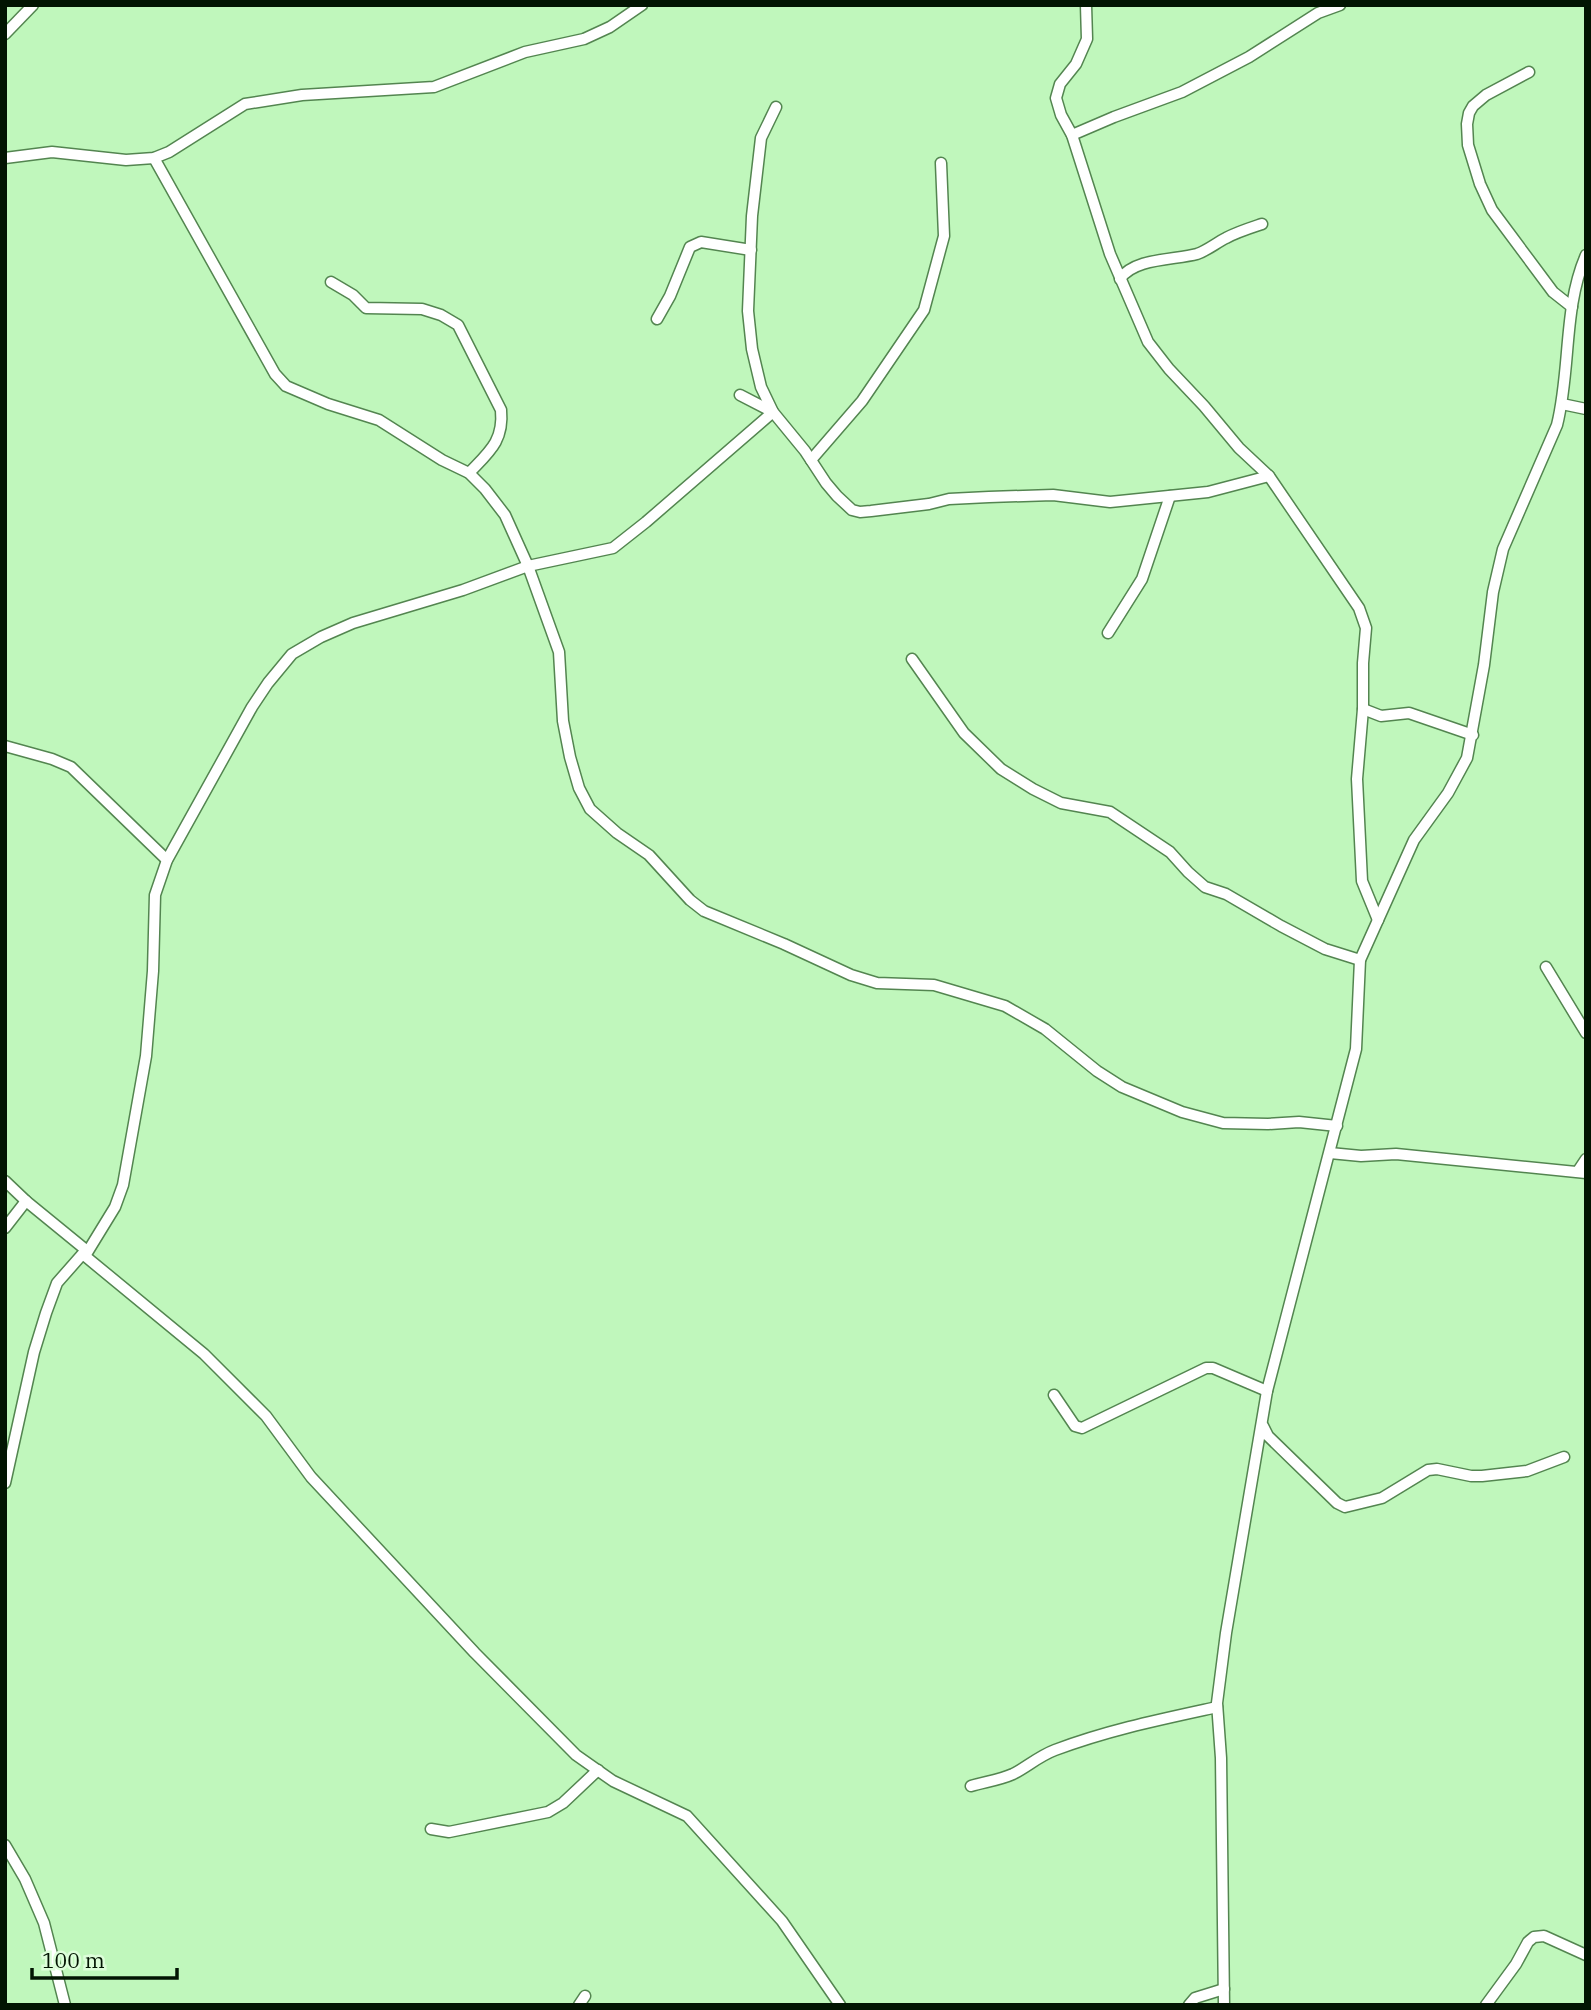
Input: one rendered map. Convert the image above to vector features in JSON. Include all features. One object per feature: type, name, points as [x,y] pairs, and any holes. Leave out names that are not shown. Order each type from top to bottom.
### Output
[{"type":"street","points":[[5,34],[33,5]]},
{"type":"street","points":[[5,158],[52,152],[126,160],[154,158],[169,152],[245,104],[302,95],[434,87],[525,52],[584,39],[610,27],[642,5]]},
{"type":"street","points":[[1086,5],[1087,39],[1076,64],[1060,84],[1056,97],[1061,115],[1072,135],[1120,279],[1148,342],[1239,448],[1269,476],[1359,608],[1366,628],[1357,779],[1362,881],[1378,920]]},
{"type":"street","points":[[1072,135],[1182,92],[1249,58],[1318,13],[1340,5]]},
{"type":"street","points":[[1530,72],[1486,95],[1473,106],[1467,124],[1468,145],[1480,184],[1492,210],[1553,292],[1572,307]]},
{"type":"street","points":[[776,107],[761,138],[748,311],[752,349],[761,387],[773,412],[837,496],[852,510],[860,512],[898,509],[949,499],[1053,495],[1110,502],[1208,492],[1269,476]]},
{"type":"street","points":[[154,158],[275,374],[286,386],[328,404],[379,420],[442,460],[469,472],[505,516],[528,566],[559,652],[563,720],[579,788],[590,810],[649,855],[690,900],[704,911],[851,975],[877,983],[934,985],[1005,1006],[1045,1029],[1114,1082],[1182,1112],[1223,1123],[1299,1122],[1337,1126]]},
{"type":"street","points":[[811,460],[862,401],[924,310],[944,236],[941,163]]},
{"type":"street","points":[[1120,279],[1125,272],[1145,264],[1207,250],[1236,233],[1262,224]]},
{"type":"street","points":[[657,319],[670,296],[690,247],[701,242],[751,250]]},
{"type":"street","points":[[1224,2005],[1221,1758],[1217,1707],[1226,1633],[1267,1391],[1356,1049],[1360,960],[1414,840],[1448,793],[1467,758],[1485,665],[1493,592],[1503,549],[1557,425],[1562,404],[1572,307],[1586,255]]},
{"type":"street","points":[[331,282],[353,295],[366,308],[422,309],[441,315],[458,325],[501,410],[500,435],[494,446],[469,472]]},
{"type":"street","points":[[740,396],[773,412]]},
{"type":"street","points":[[1562,404],[1586,409]]},
{"type":"street","points":[[5,1483],[34,1352],[57,1283],[85,1253],[115,1208],[123,1185],[146,1056],[153,971],[155,895],[167,860],[268,683],[292,654],[352,623],[463,590],[528,566],[613,548],[773,412]]},
{"type":"street","points":[[1108,633],[1142,579],[1170,496]]},
{"type":"street","points":[[912,659],[964,733],[1001,769],[1062,803],[1110,811],[1170,852],[1205,887],[1226,894],[1325,949],[1360,960]]},
{"type":"street","points":[[1363,709],[1381,716],[1409,713],[1473,734]]},
{"type":"street","points":[[5,746],[71,767],[167,860]]},
{"type":"street","points":[[1546,967],[1586,1033]]},
{"type":"street","points":[[1330,1153],[1361,1156],[1396,1154],[1582,1172],[1586,1159]]},
{"type":"street","points":[[5,1181],[204,1354],[266,1416],[311,1477],[475,1653],[576,1755],[613,1781],[687,1815],[782,1921],[840,2005]]},
{"type":"street","points":[[5,1228],[26,1201]]},
{"type":"street","points":[[1054,1395],[1075,1426],[1082,1428],[1206,1368],[1213,1368],[1267,1391]]},
{"type":"street","points":[[1262,1425],[1268,1436],[1337,1503],[1345,1507],[1382,1497],[1428,1470],[1482,1476],[1527,1471],[1564,1457]]},
{"type":"street","points":[[971,1786],[1012,1774],[1052,1751],[1077,1742],[1140,1724],[1217,1707]]},
{"type":"street","points":[[431,1829],[449,1832],[548,1812],[598,1770]]},
{"type":"street","points":[[5,1845],[44,1923],[65,2005]]},
{"type":"street","points":[[1486,2005],[1534,1937],[1545,1936],[1586,1955]]},
{"type":"street","points":[[1189,2005],[1195,1998],[1224,1989]]}]
